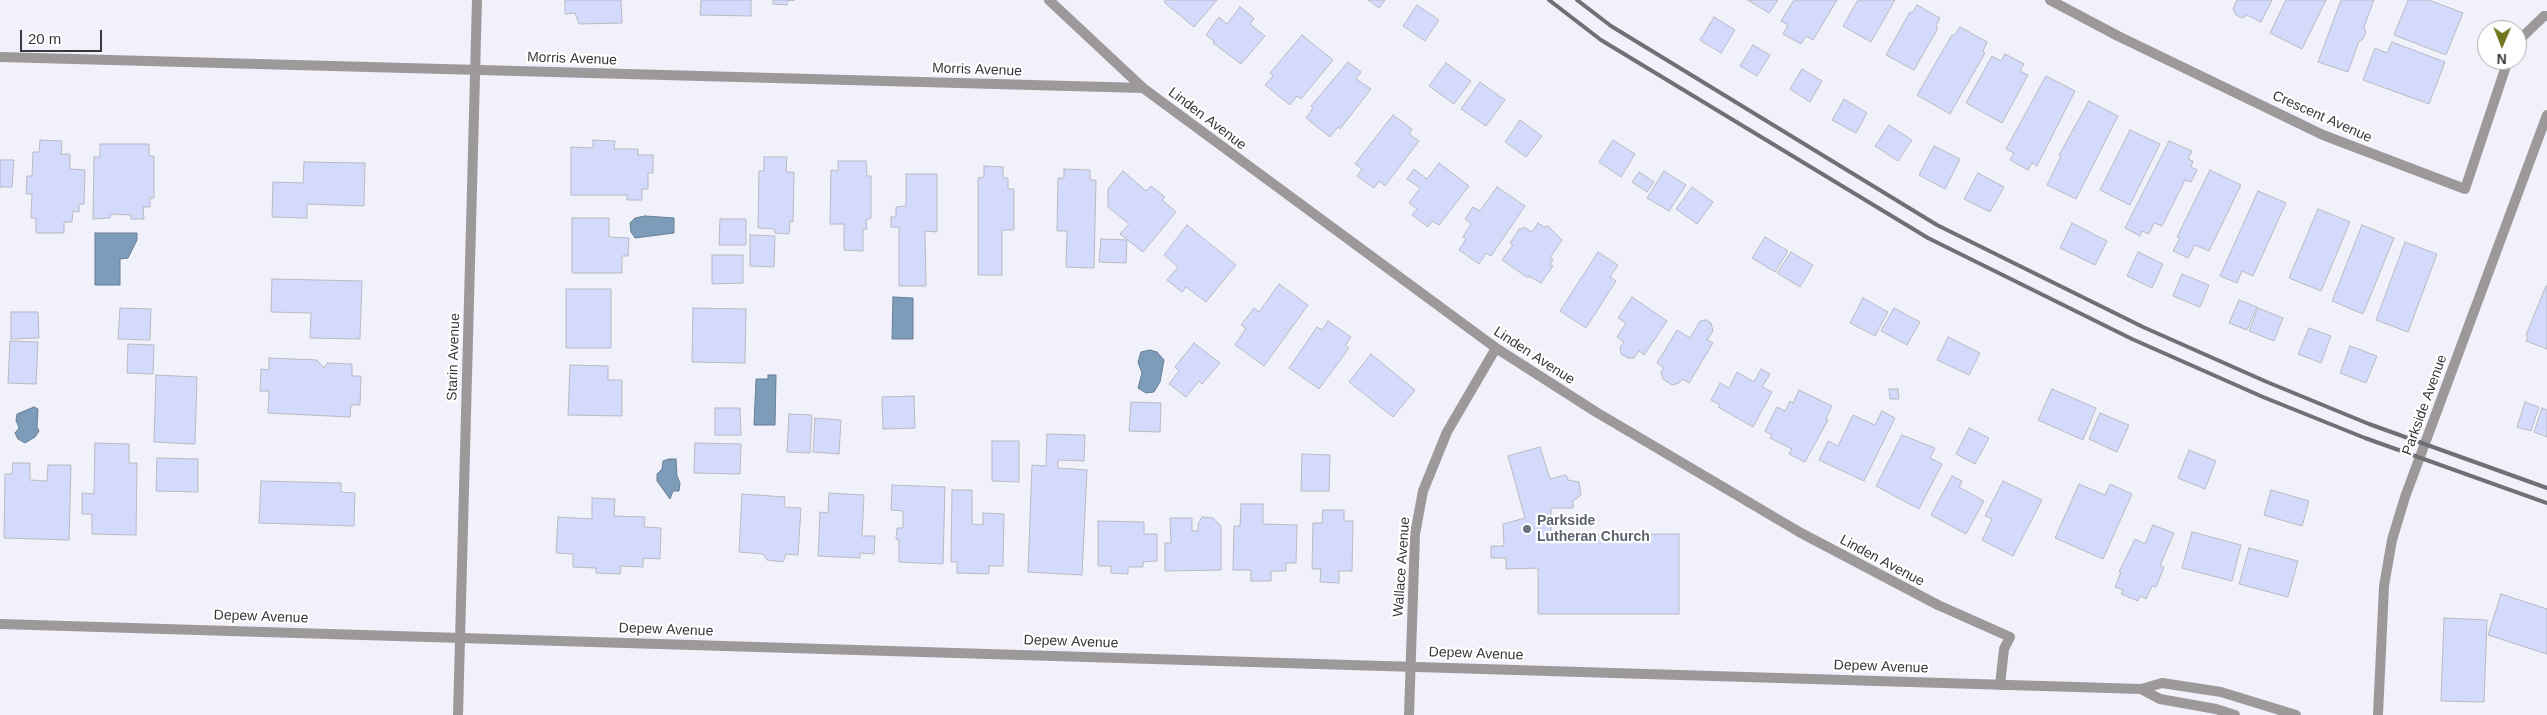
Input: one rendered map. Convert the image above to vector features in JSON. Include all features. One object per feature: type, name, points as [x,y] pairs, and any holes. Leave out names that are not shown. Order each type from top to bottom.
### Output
[{"type":"street","name":"Starin Avenue","points":[[458,715],[477,0]]},
{"type":"street","name":"Linden Avenue","points":[[1049,0],[1143,88],[1496,348],[1596,412],[1801,532],[1938,606],[2010,637],[2004,648],[2000,685]]},
{"type":"street","name":"Crescent Avenue","points":[[2050,0],[2118,36],[2323,135],[2465,189],[2505,70]]},
{"type":"street","points":[[2527,32],[2544,16],[2547,16]]},
{"type":"street","name":"Morris Avenue","points":[[0,57],[1143,88]]},
{"type":"street","name":"Parkside Avenue","points":[[2378,715],[2384,586],[2392,540],[2405,497],[2547,115]]},
{"type":"street","name":"Wallace Avenue","points":[[1409,715],[1415,534],[1423,491],[1451,424],[1496,348]]},
{"type":"street","name":"Depew Avenue","points":[[0,624],[2141,689],[2162,683],[2221,692],[2296,715]]},
{"type":"street","name":"Depew Avenue","points":[[2141,689],[2160,699],[2216,709],[2236,715]]},
{"type":"water","points":[[645,216],[674,218],[674,233],[635,238],[631,232],[630,223],[635,218]]},
{"type":"water","points":[[95,233],[137,233],[137,240],[128,258],[120,259],[120,285],[95,285]]},
{"type":"water","points":[[893,297],[913,298],[913,339],[892,339]]},
{"type":"water","points":[[1150,350],[1157,352],[1164,360],[1160,382],[1154,392],[1146,393],[1138,388],[1142,373],[1138,362],[1141,352]]},
{"type":"water","points":[[768,375],[776,375],[775,425],[754,425],[756,379],[768,379]]},
{"type":"water","points":[[34,407],[38,409],[37,427],[39,431],[35,437],[25,443],[18,439],[15,433],[19,428],[16,420],[17,414]]},
{"type":"water","points":[[676,459],[677,476],[680,483],[679,491],[673,491],[670,499],[657,481],[657,474],[662,469],[663,461]]},
{"type":"building","points":[[565,0],[621,0],[622,23],[579,24],[575,13],[565,14]]},
{"type":"building","points":[[701,0],[751,0],[751,16],[700,15]]},
{"type":"building","points":[[773,0],[795,0],[787,1],[787,5],[773,4]]},
{"type":"building","points":[[1165,0],[1217,0],[1194,27],[1165,3]]},
{"type":"building","points":[[1368,0],[1385,0],[1379,8]]},
{"type":"building","points":[[1748,0],[1778,0],[1769,13]]},
{"type":"building","points":[[1794,0],[1837,0],[1813,40],[1806,36],[1801,44],[1783,34],[1788,25],[1781,21]]},
{"type":"building","points":[[1858,0],[1895,0],[1871,42],[1843,26]]},
{"type":"building","points":[[2237,0],[2272,0],[2261,22],[2247,15],[2242,18],[2236,15],[2233,9]]},
{"type":"building","points":[[2286,0],[2326,0],[2302,49],[2270,33]]},
{"type":"building","points":[[2341,0],[2374,0],[2364,27],[2366,32],[2363,39],[2359,41],[2348,72],[2318,62]]},
{"type":"building","points":[[2408,0],[2429,0],[2463,13],[2446,55],[2394,35]]},
{"type":"building","points":[[1417,5],[1439,20],[1425,41],[1403,26]]},
{"type":"building","points":[[1917,5],[1940,18],[1936,26],[1938,28],[1914,70],[1886,55],[1910,12],[1912,13]]},
{"type":"building","points":[[1240,7],[1254,18],[1250,24],[1265,36],[1241,64],[1213,43],[1214,41],[1206,35],[1219,17],[1227,24]]},
{"type":"building","points":[[1714,17],[1735,30],[1721,53],[1700,40]]},
{"type":"building","points":[[1960,27],[1987,42],[1983,51],[1985,53],[1950,114],[1917,95],[1952,35],[1954,36]]},
{"type":"building","points":[[1302,35],[1333,60],[1301,99],[1297,96],[1290,105],[1265,85],[1273,76],[1270,73]]},
{"type":"building","points":[[2392,42],[2445,62],[2429,104],[2363,80],[2375,48],[2387,53]]},
{"type":"building","points":[[1753,45],[1770,55],[1757,76],[1740,66]]},
{"type":"building","points":[[2005,54],[2024,64],[2020,71],[2028,75],[2002,123],[1966,103],[1992,56],[2001,61]]},
{"type":"building","points":[[1348,62],[1361,72],[1356,79],[1371,89],[1340,129],[1338,127],[1330,137],[1306,118],[1313,108],[1311,106]]},
{"type":"building","points":[[1446,63],[1471,81],[1454,104],[1429,86]]},
{"type":"building","points":[[1802,69],[1822,81],[1810,102],[1790,89]]},
{"type":"building","points":[[2046,76],[2075,91],[2037,166],[2032,163],[2028,170],[2010,160],[2014,153],[2006,149]]},
{"type":"building","points":[[1480,82],[1505,100],[1486,126],[1461,109]]},
{"type":"building","points":[[1844,99],[1867,113],[1856,133],[1832,120]]},
{"type":"building","points":[[2089,101],[2118,116],[2076,199],[2047,185],[2061,156],[2059,155]]},
{"type":"building","points":[[1393,115],[1412,129],[1409,134],[1419,141],[1385,186],[1379,181],[1374,188],[1357,176],[1362,169],[1355,164]]},
{"type":"building","points":[[1520,120],[1542,136],[1526,157],[1505,142]]},
{"type":"building","points":[[1889,125],[1912,140],[1898,161],[1875,146]]},
{"type":"building","points":[[2130,130],[2160,144],[2130,205],[2100,190]]},
{"type":"building","points":[[40,140],[62,141],[61,154],[70,154],[70,169],[85,170],[84,204],[79,204],[79,212],[73,211],[72,222],[64,222],[64,233],[36,233],[36,218],[31,218],[32,194],[26,194],[27,176],[32,176],[33,152],[39,152]]},
{"type":"building","points":[[593,140],[615,141],[614,149],[638,149],[638,155],[653,155],[653,173],[648,173],[648,189],[642,189],[642,200],[627,200],[627,195],[571,195],[571,147],[593,148]]},
{"type":"building","points":[[1613,140],[1635,154],[1621,177],[1599,162]]},
{"type":"building","points":[[2169,141],[2192,151],[2188,159],[2193,161],[2191,167],[2197,170],[2191,182],[2185,180],[2162,226],[2154,223],[2149,234],[2142,231],[2140,236],[2125,228]]},
{"type":"building","points":[[100,144],[149,144],[149,156],[154,156],[154,198],[150,198],[150,207],[143,207],[144,219],[131,219],[131,215],[111,214],[110,218],[93,219],[94,157],[100,157]]},
{"type":"building","points":[[1934,146],[1960,159],[1945,189],[1919,175]]},
{"type":"building","points":[[764,157],[787,157],[786,172],[794,172],[793,222],[790,221],[789,234],[775,233],[774,229],[758,228],[759,171],[764,171]]},
{"type":"building","points":[[0,160],[14,160],[12,187],[0,187]]},
{"type":"building","points":[[838,161],[866,161],[867,176],[871,176],[871,218],[866,220],[867,229],[863,229],[863,251],[844,250],[844,224],[830,224],[831,170],[838,171]]},
{"type":"building","points":[[304,162],[365,163],[364,206],[307,204],[307,218],[272,217],[273,182],[303,183]]},
{"type":"building","points":[[1439,163],[1469,186],[1439,225],[1432,221],[1428,227],[1412,215],[1417,209],[1409,203],[1420,188],[1407,179],[1414,169],[1427,179]]},
{"type":"building","points":[[984,166],[1003,167],[1003,178],[1008,178],[1008,189],[1014,189],[1014,230],[1002,230],[1002,275],[978,275],[978,178],[984,177]]},
{"type":"building","points":[[1064,169],[1090,170],[1090,180],[1096,180],[1094,268],[1066,267],[1067,231],[1057,231],[1058,178],[1064,178]]},
{"type":"building","points":[[2210,170],[2241,185],[2209,251],[2195,245],[2188,258],[2173,251],[2180,238],[2177,237]]},
{"type":"building","points":[[1123,171],[1146,191],[1151,186],[1165,197],[1162,200],[1176,212],[1143,252],[1120,234],[1129,224],[1108,207],[1108,189]]},
{"type":"building","points":[[1664,171],[1686,185],[1669,211],[1647,198]]},
{"type":"building","points":[[1639,172],[1654,182],[1647,192],[1632,182]]},
{"type":"building","points":[[1978,173],[2004,187],[1990,212],[1964,199]]},
{"type":"building","points":[[906,174],[937,174],[937,232],[925,231],[926,286],[899,286],[899,227],[891,227],[891,217],[896,217],[896,207],[906,206]]},
{"type":"building","points":[[1497,187],[1525,206],[1491,256],[1486,253],[1479,264],[1459,250],[1466,239],[1463,237],[1471,224],[1465,219],[1473,207],[1480,211]]},
{"type":"building","points":[[1692,187],[1713,202],[1697,224],[1676,209]]},
{"type":"building","points":[[2258,191],[2286,203],[2253,276],[2242,271],[2237,283],[2220,276]]},
{"type":"building","points":[[2318,209],[2350,222],[2321,291],[2289,278]]},
{"type":"building","points":[[572,218],[609,218],[609,237],[629,238],[628,256],[622,256],[622,273],[572,273]]},
{"type":"building","points":[[720,219],[746,219],[746,245],[719,245]]},
{"type":"building","points":[[1538,223],[1544,227],[1548,226],[1562,240],[1550,258],[1553,260],[1550,265],[1553,266],[1541,283],[1529,276],[1528,278],[1502,260],[1513,245],[1510,243],[1520,228],[1522,230],[1524,227],[1532,232]]},
{"type":"building","points":[[2072,223],[2107,241],[2095,265],[2060,248]]},
{"type":"building","points":[[1187,225],[1236,265],[1206,302],[1186,287],[1182,292],[1167,280],[1178,267],[1164,255]]},
{"type":"building","points":[[2362,225],[2394,238],[2363,314],[2332,301]]},
{"type":"building","points":[[750,235],[775,236],[774,267],[750,266]]},
{"type":"building","points":[[1765,237],[1788,251],[1775,272],[1752,258]]},
{"type":"building","points":[[1101,239],[1127,240],[1126,263],[1099,262]]},
{"type":"building","points":[[2405,242],[2437,254],[2408,332],[2376,320]]},
{"type":"building","points":[[1598,252],[1618,265],[1610,277],[1616,281],[1586,328],[1560,311]]},
{"type":"building","points":[[1791,252],[1813,265],[1800,287],[1777,273]]},
{"type":"building","points":[[2138,252],[2163,264],[2152,288],[2127,276]]},
{"type":"building","points":[[712,255],[743,255],[743,283],[712,284]]},
{"type":"building","points":[[2182,274],[2209,285],[2200,307],[2173,296]]},
{"type":"building","points":[[272,279],[362,281],[360,339],[310,338],[311,313],[271,312]]},
{"type":"building","points":[[1279,284],[1308,305],[1264,366],[1235,345],[1246,328],[1241,325],[1254,308],[1259,312]]},
{"type":"building","points":[[2546,286],[2547,349],[2526,341],[2528,336],[2526,335]]},
{"type":"building","points":[[566,289],[611,289],[611,348],[566,348]]},
{"type":"building","points":[[1632,297],[1667,321],[1644,355],[1639,351],[1634,358],[1628,358],[1621,354],[1620,347],[1624,342],[1617,337],[1626,323],[1618,318]]},
{"type":"building","points":[[1863,298],[1888,312],[1875,336],[1850,323]]},
{"type":"building","points":[[2239,300],[2257,307],[2247,330],[2229,323]]},
{"type":"building","points":[[120,308],[151,309],[150,340],[118,339]]},
{"type":"building","points":[[693,308],[746,309],[745,363],[692,362]]},
{"type":"building","points":[[1894,308],[1920,322],[1907,345],[1881,331]]},
{"type":"building","points":[[2258,308],[2283,318],[2274,341],[2249,331]]},
{"type":"building","points":[[11,312],[38,312],[39,338],[11,339]]},
{"type":"building","points":[[1706,320],[1711,323],[1713,331],[1707,340],[1713,343],[1689,383],[1683,379],[1679,383],[1672,385],[1663,379],[1661,372],[1664,368],[1657,363],[1677,330],[1690,338],[1700,321]]},
{"type":"building","points":[[1328,321],[1351,337],[1345,346],[1349,348],[1319,389],[1289,368],[1317,327],[1322,330]]},
{"type":"building","points":[[2309,328],[2331,336],[2321,363],[2298,354]]},
{"type":"building","points":[[1948,337],[1980,353],[1969,375],[1937,360]]},
{"type":"building","points":[[10,341],[38,342],[36,384],[8,383]]},
{"type":"building","points":[[1194,343],[1220,363],[1202,384],[1199,381],[1186,397],[1169,384],[1179,371],[1175,367]]},
{"type":"building","points":[[128,344],[154,345],[153,374],[127,373]]},
{"type":"building","points":[[2350,346],[2377,356],[2366,383],[2340,373]]},
{"type":"building","points":[[1371,354],[1415,390],[1393,417],[1349,382]]},
{"type":"building","points":[[269,358],[317,360],[324,368],[327,363],[352,364],[352,376],[361,376],[360,405],[351,405],[350,417],[268,413],[269,391],[260,391],[261,369],[269,370]]},
{"type":"building","points":[[570,365],[608,366],[608,380],[622,380],[622,416],[568,415]]},
{"type":"building","points":[[1761,369],[1770,374],[1762,387],[1772,392],[1753,427],[1718,407],[1720,405],[1711,400],[1720,383],[1729,388],[1737,372],[1754,382]]},
{"type":"building","points":[[156,375],[197,377],[195,444],[154,442]]},
{"type":"building","points":[[1889,389],[1898,389],[1899,399],[1890,399]]},
{"type":"building","points":[[2052,389],[2096,408],[2083,440],[2038,420]]},
{"type":"building","points":[[1799,390],[1832,406],[1826,419],[1828,420],[1805,462],[1789,454],[1792,449],[1770,438],[1772,435],[1765,431],[1777,407],[1785,411],[1790,401],[1793,403]]},
{"type":"building","points":[[914,396],[915,428],[883,429],[882,397]]},
{"type":"building","points":[[1131,402],[1161,403],[1160,432],[1129,431]]},
{"type":"building","points":[[2525,402],[2539,407],[2531,431],[2517,427]]},
{"type":"building","points":[[715,408],[740,408],[741,435],[715,435]]},
{"type":"building","points":[[2542,408],[2547,410],[2547,437],[2534,432]]},
{"type":"building","points":[[1882,411],[1895,418],[1864,481],[1819,460],[1828,441],[1838,446],[1853,415],[1875,425]]},
{"type":"building","points":[[2100,413],[2129,425],[2117,452],[2089,439]]},
{"type":"building","points":[[789,414],[812,415],[810,453],[787,452]]},
{"type":"building","points":[[815,418],[841,420],[839,454],[813,452]]},
{"type":"building","points":[[1969,428],[1989,438],[1975,464],[1956,454]]},
{"type":"building","points":[[1047,434],[1085,435],[1084,461],[1058,460],[1058,468],[1087,470],[1082,575],[1028,572],[1032,465],[1046,466]]},
{"type":"building","points":[[1902,435],[1935,448],[1930,458],[1942,464],[1919,509],[1876,486]]},
{"type":"building","points":[[992,441],[1019,441],[1019,482],[992,481]]},
{"type":"building","points":[[95,443],[129,444],[129,463],[137,463],[136,535],[92,534],[92,514],[82,514],[82,493],[94,494]]},
{"type":"building","points":[[695,443],[741,444],[740,474],[694,473]]},
{"type":"building","name":"Parkside Lutheran Church","points":[[1540,447],[1550,479],[1566,475],[1568,480],[1579,482],[1581,495],[1573,501],[1573,508],[1551,508],[1551,535],[1679,534],[1679,614],[1538,614],[1538,568],[1506,569],[1506,558],[1491,558],[1491,546],[1504,546],[1503,524],[1525,518],[1508,456]]},
{"type":"building","points":[[2189,450],[2216,461],[2205,489],[2178,478]]},
{"type":"building","points":[[1302,454],[1330,455],[1329,491],[1301,491]]},
{"type":"building","points":[[157,458],[198,459],[198,492],[156,491]]},
{"type":"building","points":[[13,463],[30,463],[30,480],[47,481],[48,465],[71,465],[69,540],[4,538],[5,474],[12,474]]},
{"type":"building","points":[[1952,476],[1962,481],[1959,487],[1984,501],[1966,534],[1931,515]]},
{"type":"building","points":[[261,481],[341,483],[341,492],[355,493],[354,526],[259,523]]},
{"type":"building","points":[[2003,481],[2042,500],[2013,556],[1982,540],[1992,519],[1985,516]]},
{"type":"building","points":[[2079,484],[2105,495],[2110,484],[2132,494],[2103,559],[2055,538]]},
{"type":"building","points":[[892,485],[945,487],[943,564],[899,562],[899,540],[896,539],[897,528],[903,528],[903,511],[891,510]]},
{"type":"building","points":[[952,490],[972,490],[972,524],[983,525],[983,513],[1004,514],[1003,566],[989,566],[989,574],[957,573],[957,562],[951,562]]},
{"type":"building","points":[[2271,490],[2309,501],[2302,526],[2264,515]]},
{"type":"building","points":[[829,493],[864,495],[862,536],[875,536],[874,554],[860,553],[860,558],[818,556],[820,512],[828,513]]},
{"type":"building","points":[[742,494],[785,497],[784,507],[801,508],[798,555],[786,554],[783,562],[767,560],[763,554],[739,552]]},
{"type":"building","points":[[592,498],[615,499],[614,516],[645,517],[644,527],[661,528],[660,559],[643,558],[643,567],[621,566],[620,574],[596,573],[596,568],[573,567],[573,554],[556,553],[558,517],[592,519]]},
{"type":"building","points":[[1241,504],[1263,504],[1263,524],[1297,525],[1296,563],[1286,563],[1286,571],[1271,571],[1271,581],[1251,581],[1251,570],[1233,570],[1234,526],[1240,526]]},
{"type":"building","points":[[1323,510],[1344,510],[1344,521],[1353,521],[1352,571],[1339,571],[1339,583],[1320,582],[1321,569],[1312,569],[1313,523],[1322,523]]},
{"type":"building","points":[[1202,517],[1213,518],[1221,526],[1221,570],[1165,571],[1165,543],[1171,543],[1170,518],[1192,518],[1192,531],[1198,531],[1198,524]]},
{"type":"building","points":[[1098,521],[1144,522],[1144,534],[1157,534],[1157,561],[1143,562],[1143,567],[1128,567],[1128,574],[1111,573],[1111,566],[1098,566]]},
{"type":"building","points":[[2153,525],[2174,533],[2160,566],[2164,567],[2156,587],[2152,586],[2146,599],[2140,596],[2138,601],[2121,594],[2123,590],[2115,587],[2121,572],[2119,572],[2135,539],[2145,544]]},
{"type":"building","points":[[2192,532],[2241,545],[2232,581],[2182,568]]},
{"type":"building","points":[[2249,548],[2298,561],[2288,597],[2239,584]]},
{"type":"building","points":[[2501,594],[2547,609],[2547,654],[2488,635]]},
{"type":"building","points":[[2444,618],[2487,620],[2484,702],[2441,701]]},
{"type":"railway","points":[[1549,0],[1601,40],[1928,238],[2132,339],[2263,397],[2365,438],[2547,503]]},
{"type":"railway","points":[[1577,0],[1611,26],[1937,225],[2143,327],[2267,382],[2369,424],[2547,488]]},
{"type":"place","name":"Parkside Lutheran Church","points":[[1527,529]]}]
